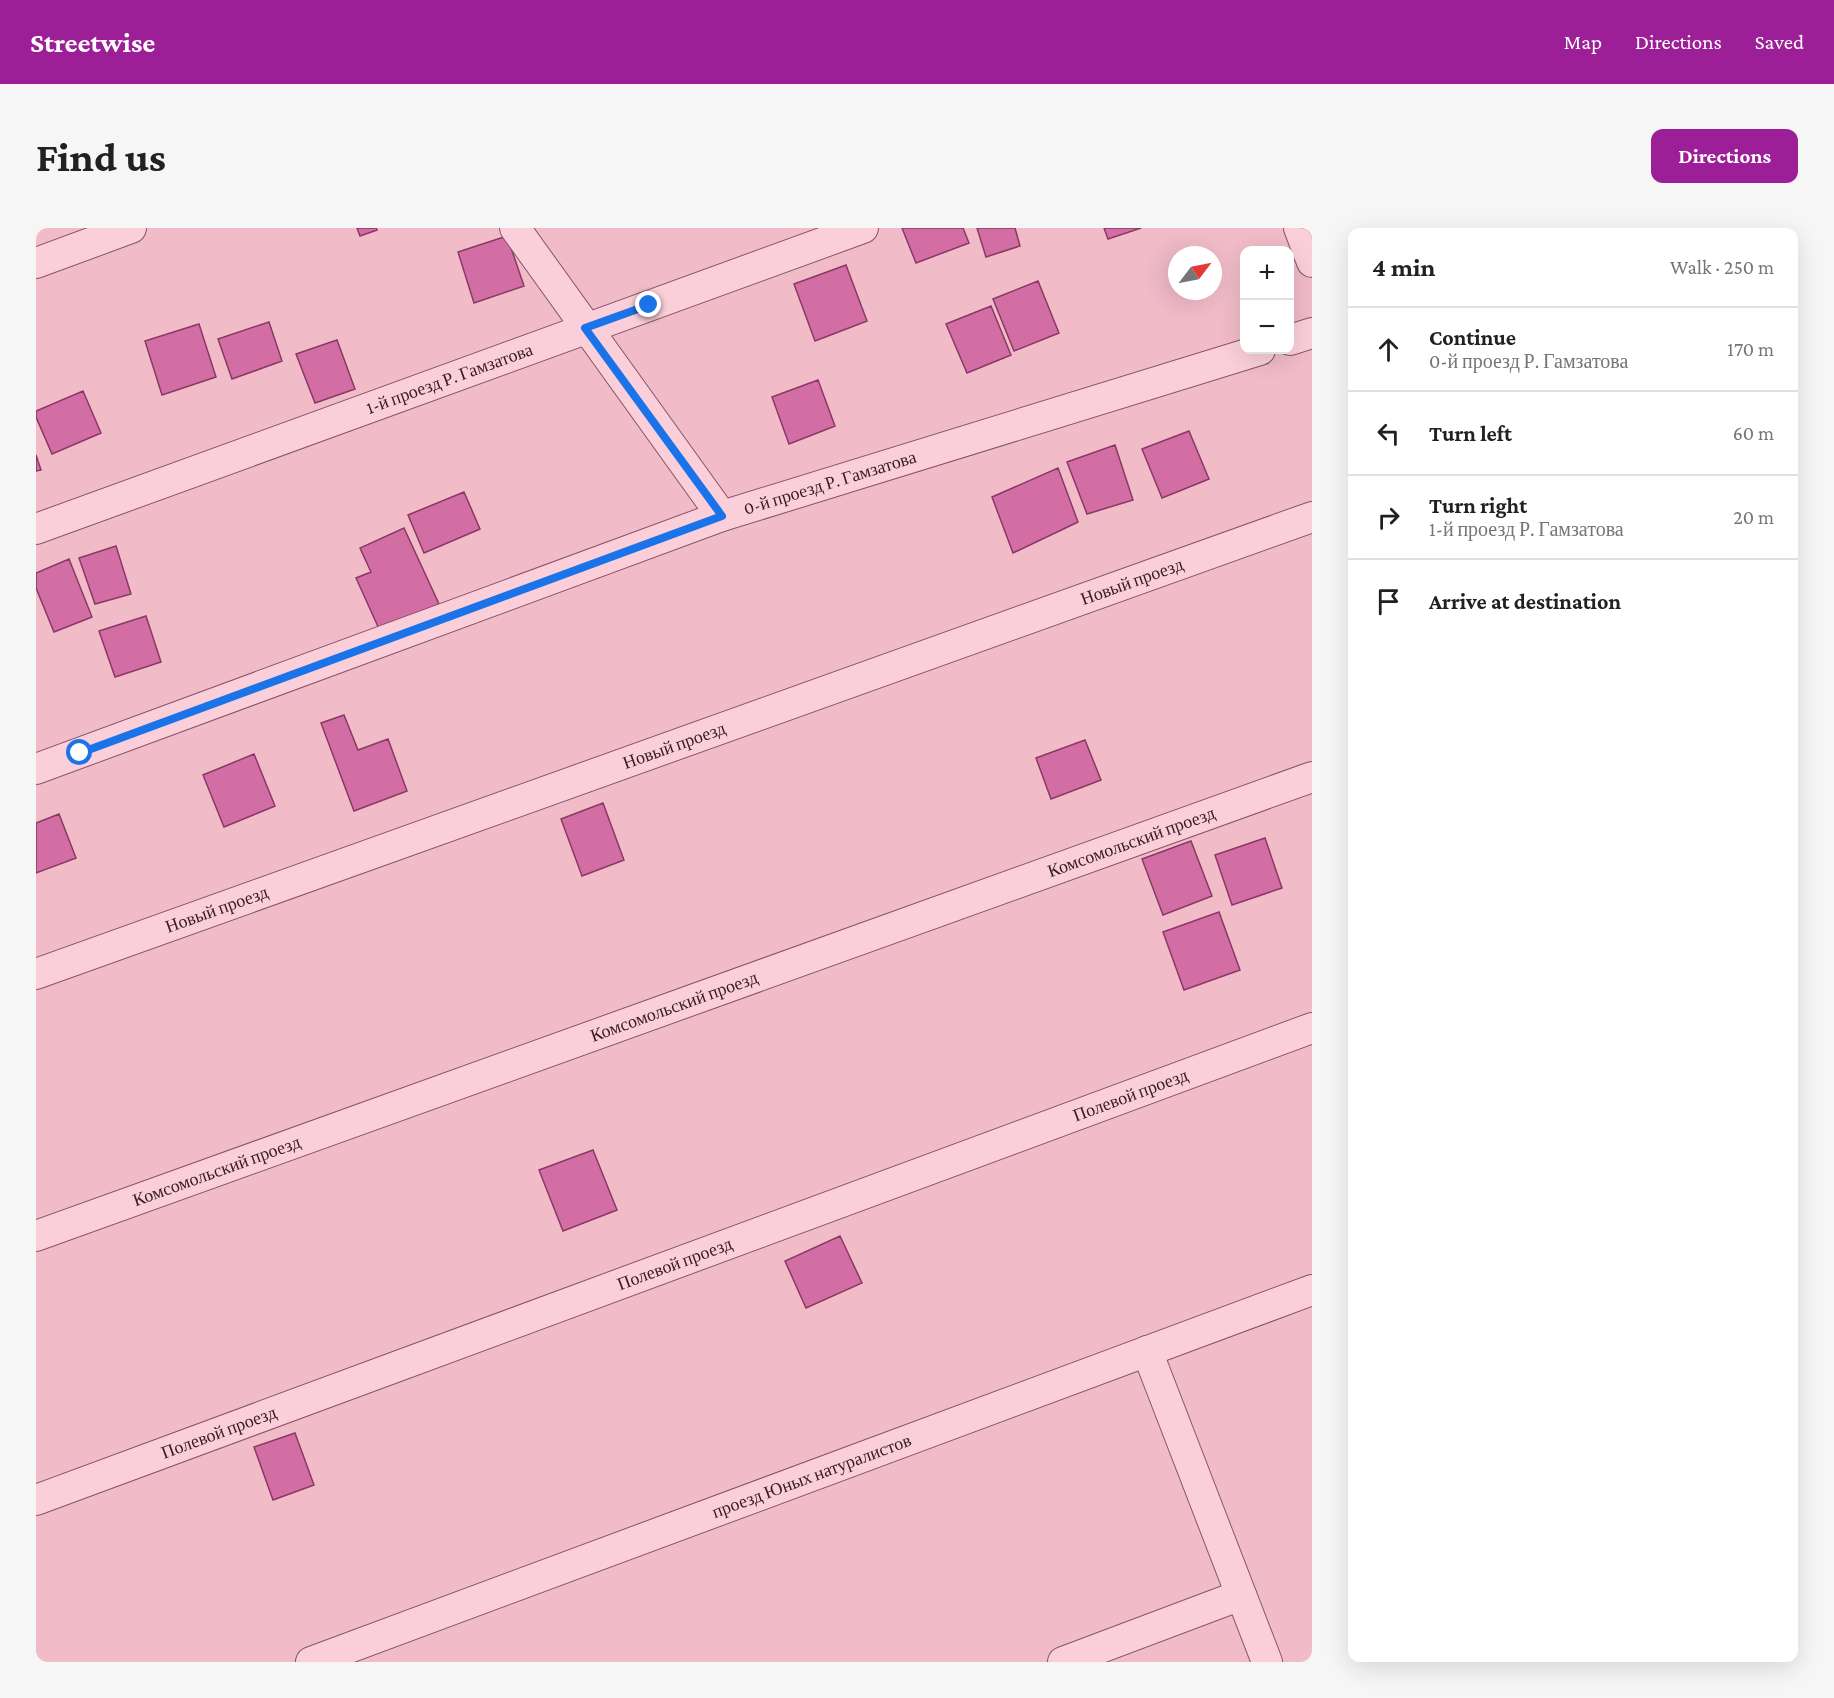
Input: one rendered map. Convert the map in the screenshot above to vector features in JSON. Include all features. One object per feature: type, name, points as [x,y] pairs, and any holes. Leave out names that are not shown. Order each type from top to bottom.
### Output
[{"type":"street","points":[[36,263],[132,228]]},
{"type":"street","points":[[515,228],[722,516]]},
{"type":"street","name":"1-й проезд Р. Гамзатова","points":[[36,529],[863,228]]},
{"type":"street","points":[[1299,228],[1312,262]]},
{"type":"street","points":[[1294,339],[1312,333]]},
{"type":"street","name":"0-й проезд Р. Гамзатова","points":[[36,769],[722,516],[1247,354]]},
{"type":"street","name":"Новый проезд","points":[[36,974],[1312,517]]},
{"type":"street","name":"Комсомольский проезд","points":[[36,1236],[1312,777]]},
{"type":"street","name":"Полевой проезд","points":[[36,1500],[1312,1028]]},
{"type":"street","name":"проезд Юных натуралистов","points":[[311,1662],[1312,1290]]},
{"type":"street","points":[[1147,1351],[1267,1662]]},
{"type":"street","points":[[1063,1662],[1241,1595]]},
{"type":"building","points":[[357,228],[376,228],[377,230],[360,236]]},
{"type":"building","points":[[902,228],[963,228],[969,243],[916,263]]},
{"type":"building","points":[[977,228],[1015,228],[1020,246],[986,257]]},
{"type":"building","points":[[1104,228],[1141,228],[1108,239]]},
{"type":"building","points":[[507,236],[524,286],[474,303],[458,252]]},
{"type":"building","points":[[846,265],[867,321],[815,341],[794,284]]},
{"type":"building","points":[[1038,281],[1059,333],[1014,351],[993,299]]},
{"type":"building","points":[[991,306],[1011,355],[967,373],[946,324]]},
{"type":"building","points":[[269,322],[282,361],[232,379],[218,339]]},
{"type":"building","points":[[199,324],[216,377],[162,395],[145,341]]},
{"type":"building","points":[[337,340],[355,389],[315,403],[296,354]]},
{"type":"building","points":[[818,380],[835,426],[789,444],[772,397]]},
{"type":"building","points":[[83,391],[101,433],[52,454],[36,417],[36,411]]},
{"type":"building","points":[[1189,431],[1209,479],[1162,498],[1142,449]]},
{"type":"building","points":[[1115,445],[1133,500],[1087,514],[1067,462]]},
{"type":"building","points":[[36,455],[41,470],[36,471]]},
{"type":"building","points":[[1058,468],[1078,522],[1013,553],[992,497]]},
{"type":"building","points":[[464,492],[480,529],[424,553],[408,515]]},
{"type":"building","points":[[404,528],[439,604],[380,631],[356,578],[371,572],[360,548]]},
{"type":"building","points":[[116,546],[131,594],[95,604],[79,558]]},
{"type":"building","points":[[69,559],[92,617],[54,632],[36,588],[36,573]]},
{"type":"building","points":[[146,616],[161,662],[115,677],[99,631]]},
{"type":"building","points":[[344,715],[358,750],[388,739],[407,791],[354,811],[321,723]]},
{"type":"building","points":[[1085,740],[1101,780],[1051,799],[1036,758]]},
{"type":"building","points":[[254,754],[275,806],[224,827],[203,775]]},
{"type":"building","points":[[603,803],[624,860],[582,876],[561,819]]},
{"type":"building","points":[[59,814],[76,858],[36,873],[36,823]]},
{"type":"building","points":[[1265,838],[1282,888],[1232,905],[1215,855]]},
{"type":"building","points":[[1191,841],[1212,896],[1163,915],[1142,859]]},
{"type":"building","points":[[1219,912],[1240,970],[1184,990],[1163,932]]},
{"type":"building","points":[[593,1150],[617,1210],[563,1231],[539,1170]]},
{"type":"building","points":[[840,1236],[862,1283],[806,1308],[785,1261]]},
{"type":"building","points":[[295,1433],[314,1485],[273,1500],[254,1447]]},
{"type":"route","points":[[80,753],[722,516],[585,328],[649,305]]}]
